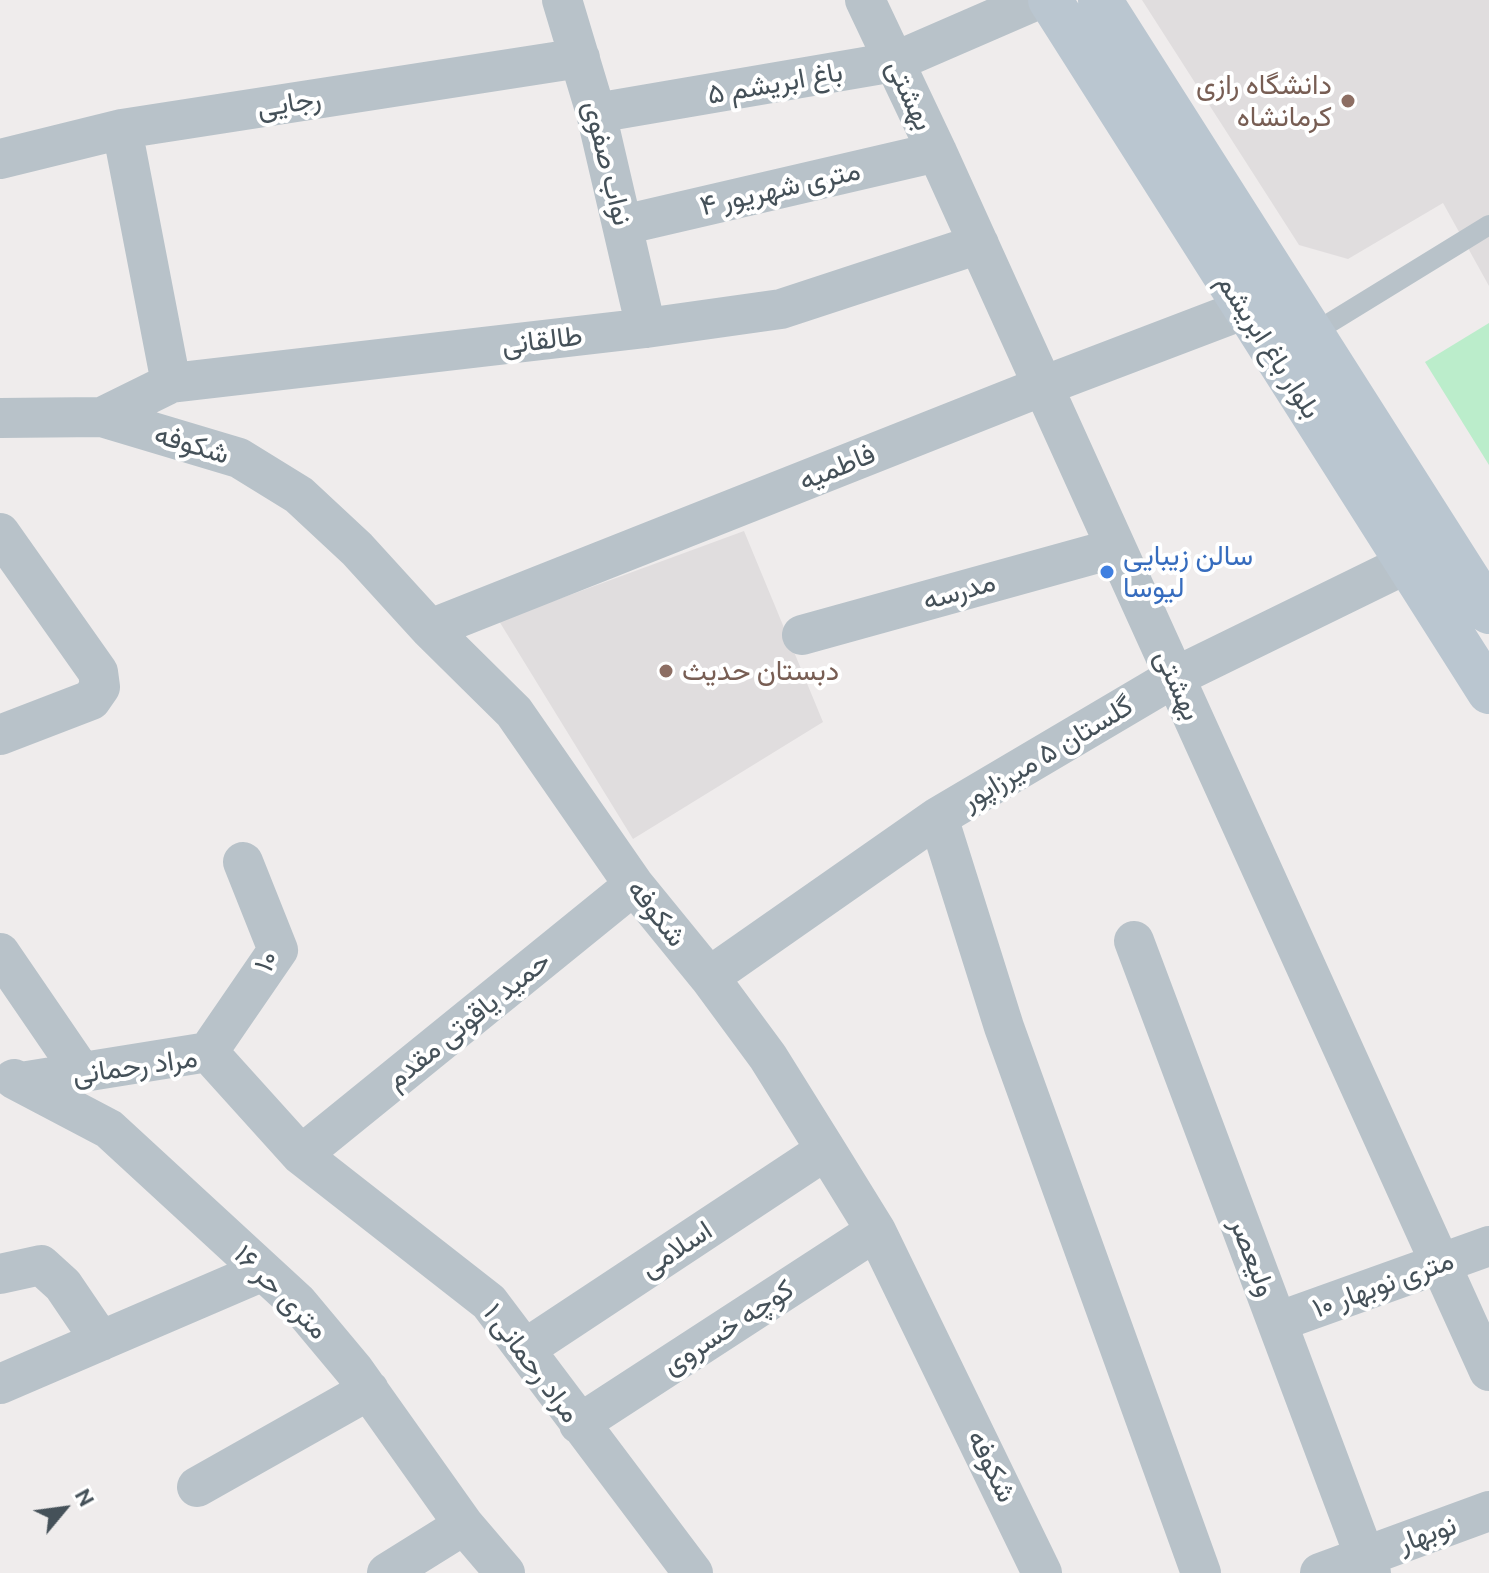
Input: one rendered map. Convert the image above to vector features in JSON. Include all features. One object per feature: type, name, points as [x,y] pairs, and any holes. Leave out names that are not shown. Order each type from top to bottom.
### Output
[{"type":"main road","name":"بلوار باغ ابریشم","points":[[1050,0],[1489,692]]},
{"type":"main road","name":"بلوار باغ ابریشم","points":[[1100,0],[1489,612]]},
{"type":"street","name":"نواب صفوی","points":[[562,0],[596,113],[646,328]]},
{"type":"street","name":"بهشتی","points":[[865,0],[979,244],[1489,1371]]},
{"type":"street","name":"باغ ابریشم ۵","points":[[596,113],[894,62],[1037,0]]},
{"type":"street","name":"رجایی","points":[[0,159],[122,129],[580,58]]},
{"type":"street","points":[[122,129],[171,383]]},
{"type":"street","name":"۴ متری شهریور","points":[[623,225],[937,152]]},
{"type":"street","name":"طالقانی","points":[[102,417],[171,383],[646,328],[781,309],[979,244]]},
{"type":"street","name":"فاطمیه","points":[[430,629],[1245,309]]},
{"type":"street","points":[[0,418],[102,417]]},
{"type":"street","name":"شکوفه","points":[[102,417],[239,458],[299,495],[357,549],[430,629],[514,712],[634,885],[709,977],[768,1057],[876,1231],[1042,1573]]},
{"type":"street","points":[[0,533],[98,672],[100,687],[91,700],[0,735]]},
{"type":"street","name":"مدرسه","points":[[802,635],[1116,548]]},
{"type":"street","name":"گلستان ۵ میرزاپور","points":[[709,977],[938,817],[1175,677],[1406,564]]},
{"type":"street","points":[[938,817],[1004,1027],[1201,1573]]},
{"type":"street","name":"۱۰","points":[[208,1052],[278,950],[243,862]]},
{"type":"street","name":"حمید یاقوتی مقدم","points":[[301,1155],[634,885]]},
{"type":"street","name":"ولیعصر","points":[[1134,941],[1368,1565]]},
{"type":"street","points":[[0,953],[82,1073]]},
{"type":"street","name":"مراد رحمانی","points":[[11,1077],[82,1073],[208,1052],[301,1155]]},
{"type":"street","name":"۱۶ متری حر","points":[[11,1077],[109,1129],[298,1303],[369,1390],[464,1525],[505,1573]]},
{"type":"street","name":"اسلامی","points":[[525,1349],[826,1150]]},
{"type":"street","name":"مراد رحمانی ۱","points":[[301,1155],[489,1302],[693,1573]]},
{"type":"street","name":"کوچه خسروی","points":[[579,1424],[876,1231]]},
{"type":"street","name":"۱۰ متری نوبهار","points":[[1277,1322],[1489,1246]]},
{"type":"street","points":[[0,1274],[41,1265],[63,1285],[101,1341]]},
{"type":"street","points":[[0,1384],[263,1271]]},
{"type":"street","points":[[197,1487],[369,1390]]},
{"type":"street","name":"نوبهار","points":[[1320,1573],[1368,1565],[1489,1511]]},
{"type":"street","points":[[387,1573],[464,1525]]},
{"type":"lane","points":[[1276,356],[1489,225]]},
{"type":"shaded area","name":"دانشگاه رازی کرمانشاه","points":[[1142,0],[1489,0],[1489,286],[1443,203],[1348,259],[1299,245]]},
{"type":"shaded area","name":"دبستان حدیث","points":[[744,531],[823,722],[633,839],[499,621]]},
{"type":"green space","points":[[1489,323],[1489,465],[1425,362]]},
{"type":"place","name":"دانشگاه رازی کرمانشاه","points":[[1348,101]]},
{"type":"place","name":"سالن زیبایی لیوسا","points":[[1107,572]]},
{"type":"place","name":"دبستان حدیث","points":[[666,671]]}]
